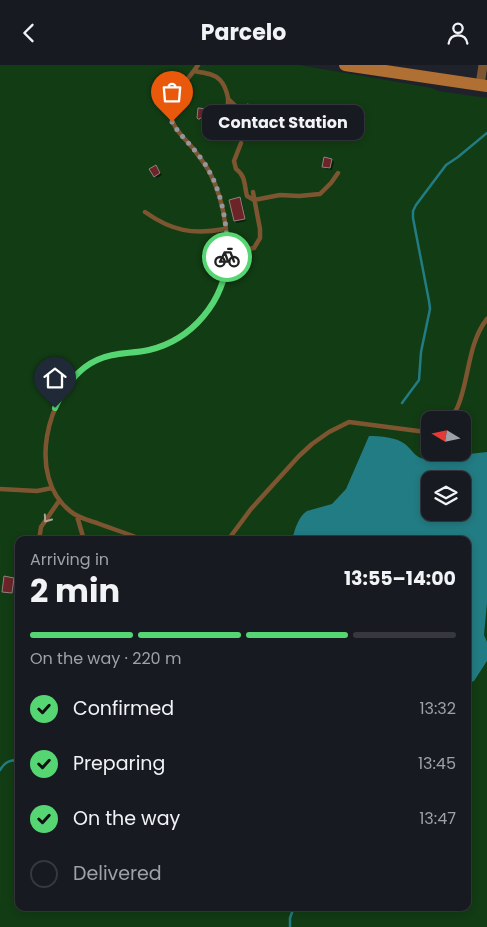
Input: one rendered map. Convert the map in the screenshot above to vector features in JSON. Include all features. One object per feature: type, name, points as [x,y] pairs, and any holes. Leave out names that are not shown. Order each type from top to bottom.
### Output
[{"type":"main road","points":[[346,65],[483,85]]},
{"type":"street","points":[[482,65],[483,85]]},
{"type":"lane","points":[[133,536],[77,516],[59,501],[52,488],[47,471],[46,442],[55,408],[68,385],[80,371],[97,360],[116,354],[151,349],[178,338],[193,327],[208,310],[220,289],[225,272],[227,251],[219,195],[209,170],[196,151],[175,127],[171,119],[174,99],[198,65]]},
{"type":"lane","points":[[194,71],[219,78],[228,99],[226,117],[228,122],[235,130],[244,129],[247,123],[246,115],[228,99]]},
{"type":"lane","points":[[241,143],[234,161],[236,169],[242,173],[244,178],[247,196],[254,200],[280,195],[320,194],[338,173]]},
{"type":"lane","points":[[227,251],[254,247],[260,238],[253,192]]},
{"type":"lane","points":[[145,213],[165,225],[180,230],[194,232],[225,229]]},
{"type":"lane","points":[[454,411],[458,405],[476,340],[487,319]]},
{"type":"lane","points":[[231,536],[251,509],[299,456],[328,432],[349,422],[421,431]]},
{"type":"lane","points":[[0,489],[37,491],[52,488]]},
{"type":"lane","points":[[40,536],[41,527],[59,501]]},
{"type":"lane","points":[[77,516],[83,536]]},
{"type":"green space","points":[[0,65],[299,65],[432,88],[438,91],[487,98],[487,927],[0,927]]},
{"type":"water","points":[[369,436],[393,438],[405,444],[421,458],[421,461],[471,461],[471,454],[487,452],[487,603],[484,635],[487,642],[487,661],[474,681],[471,682],[471,536],[293,536],[297,524],[307,511],[332,504],[346,489]]},
{"type":"building","points":[[247,104],[255,106],[255,113],[246,111]]},
{"type":"building","points":[[198,108],[208,109],[207,119],[197,118]]},
{"type":"building","points":[[324,157],[332,159],[330,168],[322,167]]},
{"type":"building","points":[[156,165],[160,173],[154,177],[149,169]]},
{"type":"building","points":[[240,197],[245,219],[234,221],[229,200]]},
{"type":"building","points":[[4,576],[14,578],[12,593],[2,592]]},
{"type":"waterway","points":[[402,403],[419,380],[421,352],[430,309],[413,211],[446,165],[487,133]]},
{"type":"waterway","points":[[0,770],[8,762],[15,760]]},
{"type":"waterway","points":[[290,927],[293,911]]},
{"type":"way so far","points":[[172,122],[196,151],[209,170],[214,182],[221,205],[227,257]]},
{"type":"place","name":"Contact Station","points":[[172,122]]},
{"type":"route","points":[[55,408],[63,392],[75,376],[90,363],[116,354],[151,349],[163,345],[178,338],[193,327],[204,316],[220,289],[227,257]]}]
